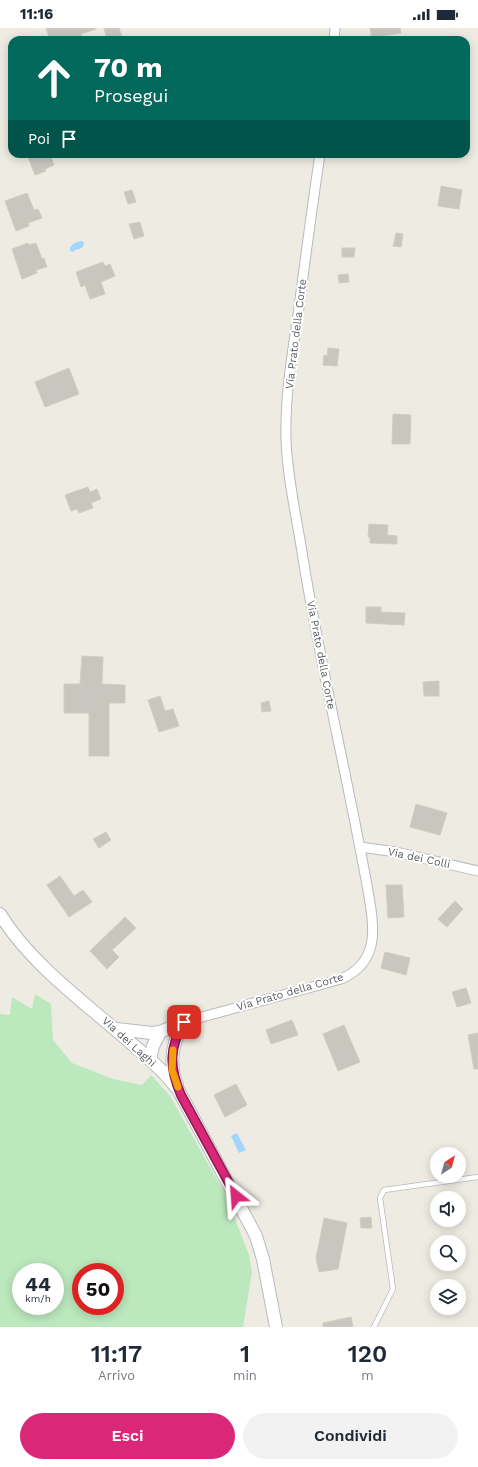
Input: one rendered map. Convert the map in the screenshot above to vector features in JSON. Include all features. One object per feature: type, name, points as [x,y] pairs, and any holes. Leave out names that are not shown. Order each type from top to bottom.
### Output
[{"type":"main road","name":"Via dei Laghi","points":[[0,914],[12,934],[26,950],[150,1060],[171,1081],[181,1095],[256,1236],[263,1259],[276,1327]]},
{"type":"main road","points":[[115,1029],[160,1032],[184,1022]]},
{"type":"main road","points":[[181,1095],[172,1070],[173,1047],[184,1022]]},
{"type":"main road","points":[[160,1032],[153,1046],[150,1060],[163,1056],[173,1047]]},
{"type":"street","name":"Via Prato della Corte","points":[[184,1022],[335,982],[346,977],[363,961],[369,951],[374,935],[360,847],[308,592],[286,441],[289,379],[319,158]]},
{"type":"street","name":"Via dei Colli","points":[[360,847],[396,852],[478,871]]},
{"type":"lane","points":[[374,1327],[392,1289],[380,1198],[384,1190],[478,1177]]},
{"type":"green space","points":[[35,994],[51,1004],[53,1040],[72,1063],[113,1079],[142,1085],[151,1075],[170,1096],[225,1194],[249,1255],[252,1272],[243,1327],[0,1327],[0,1014],[10,1015],[12,997],[32,1009]]},
{"type":"water","points":[[83,241],[84,244],[82,248],[73,252],[70,251],[70,248],[74,244]]},
{"type":"water","points":[[237,1133],[246,1150],[239,1153],[231,1136]]},
{"type":"building","points":[[46,28],[96,28],[81,34],[82,36],[49,36]]},
{"type":"building","points":[[104,28],[119,28],[122,36],[106,36]]},
{"type":"building","points":[[370,28],[400,28],[401,33],[383,36],[371,36]]},
{"type":"building","points":[[28,158],[51,158],[54,165],[45,169],[46,171],[35,175]]},
{"type":"building","points":[[441,186],[462,190],[459,209],[438,206]]},
{"type":"building","points":[[132,190],[136,202],[128,204],[124,192]]},
{"type":"building","points":[[27,193],[34,210],[38,209],[42,218],[28,223],[29,226],[16,231],[5,201]]},
{"type":"building","points":[[140,222],[144,236],[134,239],[129,224]]},
{"type":"building","points":[[396,233],[403,234],[401,247],[393,246]]},
{"type":"building","points":[[28,243],[29,245],[36,243],[42,259],[44,258],[47,267],[36,270],[37,273],[22,279],[12,249]]},
{"type":"building","points":[[342,248],[355,248],[354,257],[342,257]]},
{"type":"building","points":[[103,262],[105,266],[110,264],[115,276],[101,282],[105,294],[90,299],[85,285],[81,287],[76,272]]},
{"type":"building","points":[[348,274],[349,282],[339,283],[338,275]]},
{"type":"building","points":[[328,348],[339,349],[337,366],[323,365],[324,355],[327,356]]},
{"type":"building","points":[[69,368],[79,394],[45,407],[35,382]]},
{"type":"building","points":[[393,414],[411,415],[410,444],[392,444]]},
{"type":"building","points":[[88,487],[90,492],[97,489],[101,499],[91,503],[93,508],[79,513],[77,509],[71,511],[65,495]]},
{"type":"building","points":[[369,524],[388,525],[387,535],[397,536],[397,544],[370,543],[370,537],[368,537]]},
{"type":"building","points":[[366,607],[381,607],[381,612],[405,613],[404,625],[366,623]]},
{"type":"building","points":[[82,656],[103,657],[102,684],[125,685],[125,703],[109,703],[109,756],[89,756],[89,713],[64,713],[64,684],[80,684]]},
{"type":"building","points":[[439,681],[439,696],[424,696],[423,682]]},
{"type":"building","points":[[160,696],[165,711],[173,709],[179,726],[159,732],[148,700]]},
{"type":"building","points":[[269,701],[271,711],[262,712],[261,703]]},
{"type":"building","points":[[416,804],[447,813],[440,835],[410,827]]},
{"type":"building","points":[[106,832],[111,840],[99,848],[93,839]]},
{"type":"building","points":[[60,876],[74,896],[83,890],[92,902],[69,917],[47,885]]},
{"type":"building","points":[[386,885],[402,885],[404,917],[388,918]]},
{"type":"building","points":[[455,901],[463,909],[447,927],[438,919]]},
{"type":"building","points":[[125,917],[136,928],[112,950],[119,957],[107,969],[90,951]]},
{"type":"building","points":[[385,952],[410,958],[406,975],[381,968]]},
{"type":"building","points":[[466,988],[471,1003],[457,1007],[452,992]]},
{"type":"building","points":[[292,1020],[298,1035],[271,1044],[266,1030]]},
{"type":"building","points":[[344,1025],[360,1062],[338,1071],[323,1034]]},
{"type":"building","points":[[478,1033],[478,1069],[474,1069],[468,1035]]},
{"type":"building","points":[[236,1084],[247,1105],[225,1117],[214,1095]]},
{"type":"building","points":[[371,1217],[372,1228],[361,1228],[360,1218]]},
{"type":"building","points":[[324,1218],[347,1223],[338,1269],[319,1272],[316,1258]]},
{"type":"building","points":[[351,1317],[353,1327],[323,1327],[323,1323]]},
{"type":"slow traffic","points":[[173,1050],[172,1070],[178,1087]]},
{"type":"route","points":[[184,1022],[173,1047],[172,1070],[181,1095],[236,1196]]}]
